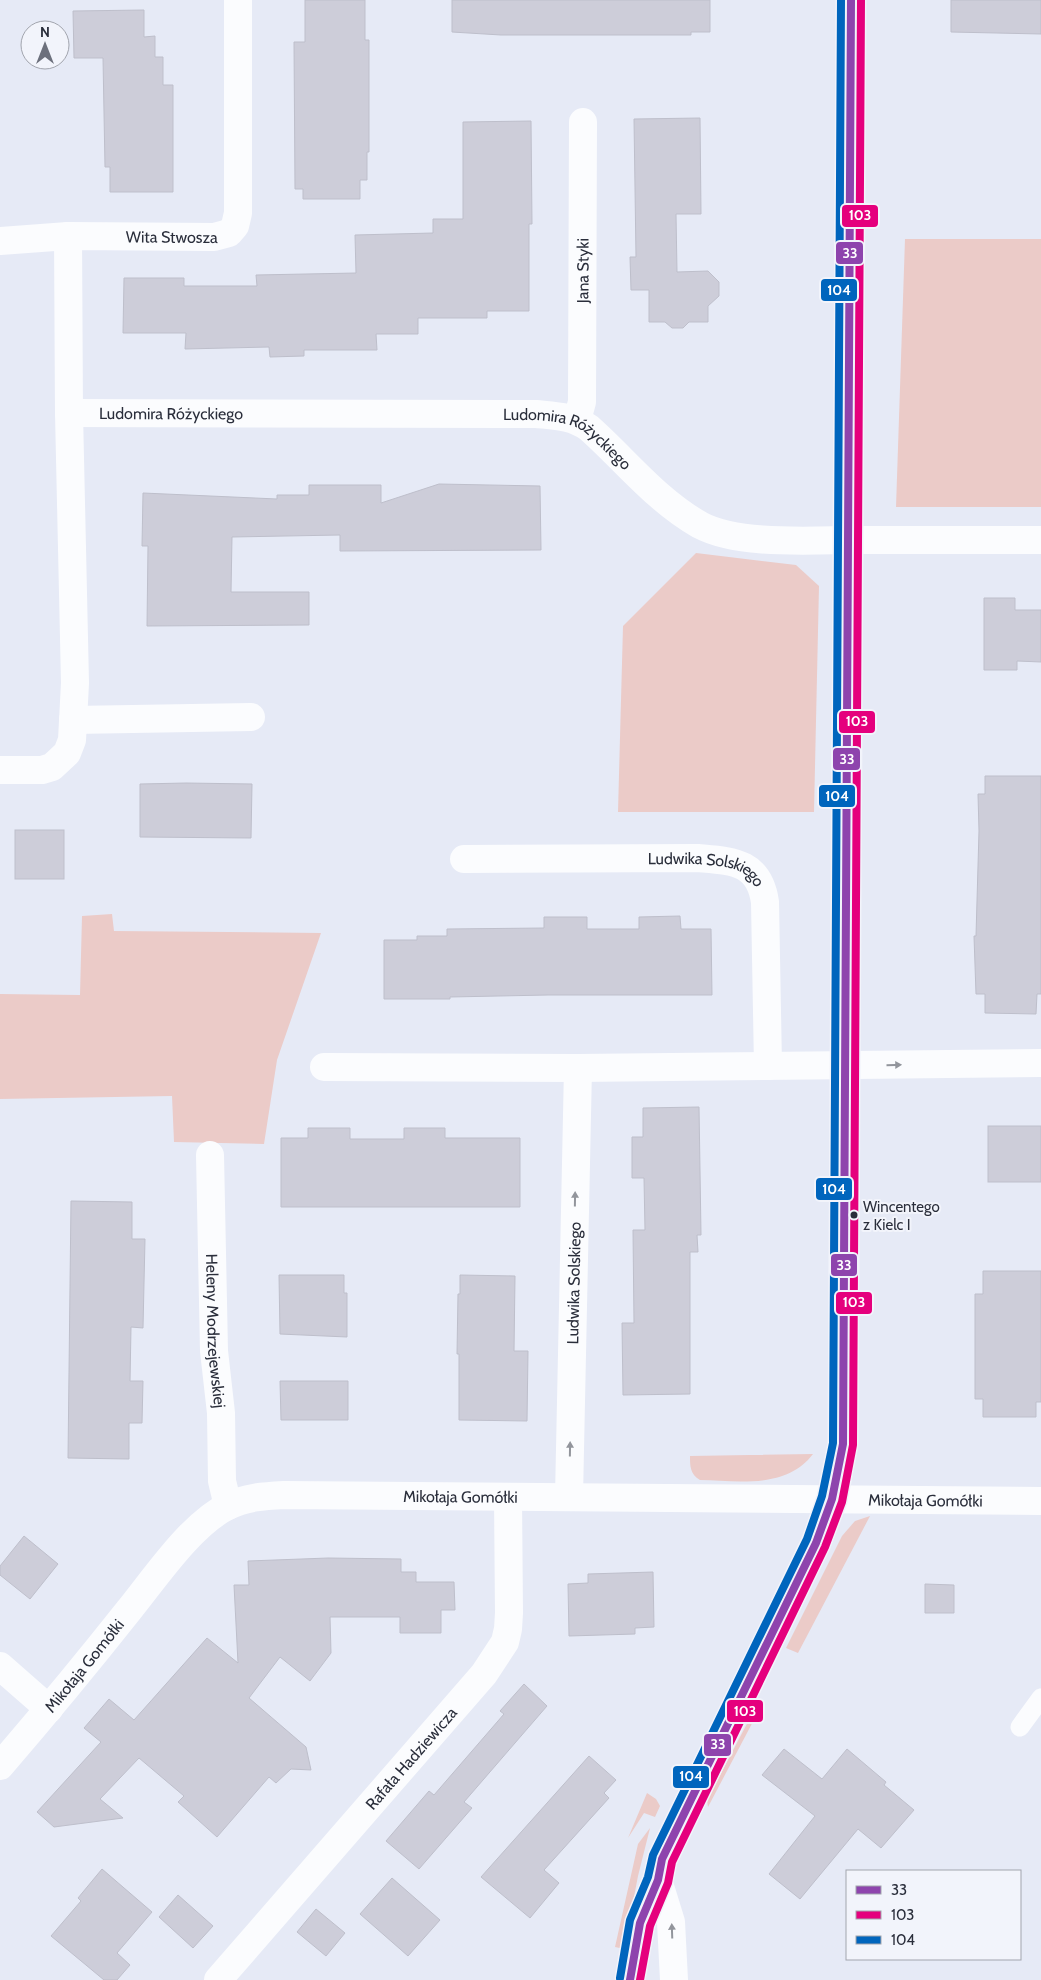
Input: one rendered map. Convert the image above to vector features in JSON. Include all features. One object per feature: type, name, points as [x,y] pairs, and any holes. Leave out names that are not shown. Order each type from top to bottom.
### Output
[{"type":"street","name":"Wita Stwosza","points":[[0,241],[68,236],[202,238],[229,233],[235,226],[238,213],[240,180],[238,0]]},
{"type":"street","points":[[630,1980],[640,1923],[658,1880],[662,1859],[816,1543],[832,1499],[843,1444],[851,0]]},
{"type":"street","name":"Jana Styki","points":[[577,420],[582,402],[583,122]]},
{"type":"street","points":[[0,770],[30,771],[52,767],[67,753],[72,740],[75,673],[69,413],[68,236]]},
{"type":"street","name":"Ludomira Różyckiego","points":[[69,413],[536,414],[577,420],[604,441],[653,492],[675,509],[702,526],[725,533],[760,539],[1041,540]]},
{"type":"street","points":[[73,720],[251,717]]},
{"type":"street","name":"Ludwika Solskiego","points":[[464,859],[698,858],[736,863],[752,870],[763,890],[765,902],[768,1066]]},
{"type":"street","points":[[324,1067],[578,1068],[1041,1063]]},
{"type":"street","name":"Ludwika Solskiego","points":[[569,1498],[578,1068]]},
{"type":"street","name":"Heleny Modrzejewskiej","points":[[210,1155],[214,1351],[221,1412],[222,1481],[228,1506]]},
{"type":"street","name":"Mikołaja Gomółki","points":[[0,1766],[49,1709],[171,1558],[206,1522],[228,1506],[259,1497],[284,1495],[1041,1501]]},
{"type":"street","name":"Rafała Hadziewicza","points":[[218,1980],[484,1674],[497,1656],[505,1642],[509,1613],[508,1498]]},
{"type":"street","points":[[0,1666],[49,1709]]},
{"type":"street","points":[[658,1880],[671,1922],[674,1980]]},
{"type":"lane","points":[[1020,1727],[1041,1698]]},
{"type":"shaded area","points":[[905,239],[1041,239],[1041,507],[896,507]]},
{"type":"shaded area","points":[[696,553],[796,565],[819,586],[814,812],[618,812],[623,626]]},
{"type":"shaded area","points":[[112,914],[114,931],[321,933],[277,1060],[264,1144],[174,1142],[172,1096],[0,1099],[0,994],[80,995],[82,916]]},
{"type":"shaded area","points":[[813,1454],[790,1473],[776,1478],[761,1480],[700,1480],[692,1472],[690,1463],[690,1456]]},
{"type":"shaded area","points":[[870,1516],[798,1653],[786,1648],[842,1536],[855,1521]]},
{"type":"shaded area","points":[[757,1714],[708,1807],[707,1800],[751,1716]]},
{"type":"shaded area","points":[[647,1793],[656,1799],[660,1806],[655,1817],[644,1813],[628,1838]]},
{"type":"shaded area","points":[[650,1828],[638,1876],[624,1949],[615,1947],[638,1844]]},
{"type":"building","points":[[305,0],[365,0],[365,40],[369,40],[369,152],[367,152],[367,180],[360,180],[360,199],[303,199],[303,189],[295,189],[294,42],[305,42]]},
{"type":"building","points":[[452,0],[710,0],[710,32],[691,32],[691,35],[501,35],[452,32]]},
{"type":"building","points":[[951,0],[1041,0],[1041,34],[951,32]]},
{"type":"building","points":[[144,10],[144,37],[155,36],[155,57],[163,57],[163,85],[173,85],[173,192],[110,192],[110,167],[105,167],[103,58],[74,58],[73,11]]},
{"type":"building","points":[[700,118],[701,214],[676,214],[677,272],[708,271],[719,282],[719,296],[708,306],[708,322],[689,322],[683,328],[672,328],[665,322],[649,322],[649,290],[631,290],[630,257],[636,257],[634,119]]},
{"type":"building","points":[[531,121],[532,224],[529,224],[529,311],[487,311],[487,318],[418,318],[418,334],[376,334],[377,350],[304,350],[304,356],[270,357],[269,347],[185,349],[186,333],[123,333],[124,278],[184,278],[184,286],[257,286],[256,275],[356,273],[355,235],[433,233],[433,219],[463,219],[463,122]]},
{"type":"building","points":[[439,484],[540,486],[541,550],[340,551],[340,535],[232,537],[231,592],[309,592],[309,625],[147,626],[148,546],[142,546],[143,493],[277,499],[277,495],[309,495],[309,485],[381,485],[381,503]]},
{"type":"building","points":[[984,598],[1015,598],[1015,610],[1041,610],[1041,662],[1017,661],[1017,670],[984,670]]},
{"type":"building","points":[[985,776],[1041,776],[1041,994],[1037,994],[1036,1014],[985,1013],[985,994],[976,994],[974,936],[976,936],[979,831],[978,794],[985,794]]},
{"type":"building","points":[[140,784],[252,784],[251,838],[140,837]]},
{"type":"building","points":[[15,830],[64,830],[64,879],[15,879]]},
{"type":"building","points":[[680,916],[681,929],[711,929],[712,995],[548,995],[450,997],[450,999],[384,999],[384,940],[417,940],[417,936],[447,936],[447,929],[544,928],[544,917],[587,917],[587,929],[639,929],[639,917]]},
{"type":"building","points":[[699,1107],[701,1235],[697,1235],[698,1252],[690,1252],[690,1394],[623,1395],[622,1323],[634,1323],[633,1230],[645,1230],[644,1178],[632,1178],[632,1137],[643,1137],[643,1108]]},
{"type":"building","points":[[988,1126],[1041,1126],[1041,1182],[988,1182]]},
{"type":"building","points":[[308,1128],[350,1128],[350,1139],[404,1139],[404,1128],[445,1128],[445,1138],[520,1138],[520,1207],[281,1207],[281,1138],[308,1138]]},
{"type":"building","points":[[71,1201],[132,1202],[132,1239],[145,1239],[143,1328],[131,1327],[130,1381],[143,1381],[142,1423],[129,1423],[129,1459],[68,1458]]},
{"type":"building","points":[[983,1271],[1041,1271],[1041,1402],[1036,1402],[1036,1417],[983,1417],[983,1399],[975,1399],[975,1294],[983,1294]]},
{"type":"building","points":[[279,1275],[344,1275],[344,1293],[347,1293],[347,1337],[280,1334]]},
{"type":"building","points":[[460,1275],[515,1276],[514,1351],[528,1351],[527,1421],[459,1420],[459,1354],[457,1354]]},
{"type":"building","points":[[280,1381],[348,1381],[348,1420],[281,1420]]},
{"type":"building","points":[[24,1536],[58,1564],[30,1599],[0,1575],[0,1566]]},
{"type":"building","points":[[328,1558],[401,1559],[401,1572],[416,1572],[416,1582],[454,1582],[455,1610],[441,1610],[441,1633],[400,1633],[400,1617],[330,1617],[331,1653],[310,1681],[280,1657],[249,1698],[306,1747],[311,1770],[291,1769],[276,1783],[269,1777],[217,1837],[178,1802],[184,1796],[139,1758],[100,1799],[123,1818],[54,1827],[37,1812],[101,1742],[84,1728],[109,1699],[134,1720],[207,1638],[238,1663],[234,1585],[249,1585],[248,1561]]},
{"type":"building","points":[[653,1572],[654,1627],[635,1628],[635,1634],[569,1636],[568,1584],[588,1583],[588,1574]]},
{"type":"building","points":[[925,1584],[954,1585],[954,1613],[925,1613]]},
{"type":"building","points":[[524,1684],[547,1706],[464,1802],[472,1808],[419,1869],[386,1841],[429,1791],[434,1795],[504,1714],[500,1711]]},
{"type":"building","points":[[784,1749],[822,1779],[847,1749],[886,1782],[884,1785],[914,1810],[881,1848],[858,1829],[800,1899],[769,1874],[815,1816],[762,1775]]},
{"type":"building","points":[[589,1756],[616,1780],[604,1793],[609,1798],[544,1870],[559,1883],[530,1918],[481,1877]]},
{"type":"building","points":[[102,1869],[152,1912],[117,1953],[130,1965],[117,1980],[104,1980],[51,1936],[81,1901],[78,1898]]},
{"type":"building","points":[[392,1878],[440,1920],[408,1956],[360,1914]]},
{"type":"building","points":[[178,1895],[213,1926],[193,1948],[159,1917]]},
{"type":"building","points":[[316,1909],[345,1933],[326,1956],[297,1932]]},
{"type":"transit line","name":"104","points":[[620,1978],[630,1920],[648,1877],[653,1855],[807,1539],[822,1496],[833,1443],[841,0]]},
{"type":"transit line","name":"33","points":[[630,1980],[640,1923],[658,1880],[662,1859],[816,1543],[832,1499],[843,1444],[851,0]]},
{"type":"transit line","name":"103","points":[[640,1980],[650,1926],[668,1883],[672,1862],[825,1547],[842,1502],[853,1445],[861,0]]},
{"type":"place","name":"Wincentego z Kielc I","points":[[854,1215]]}]
